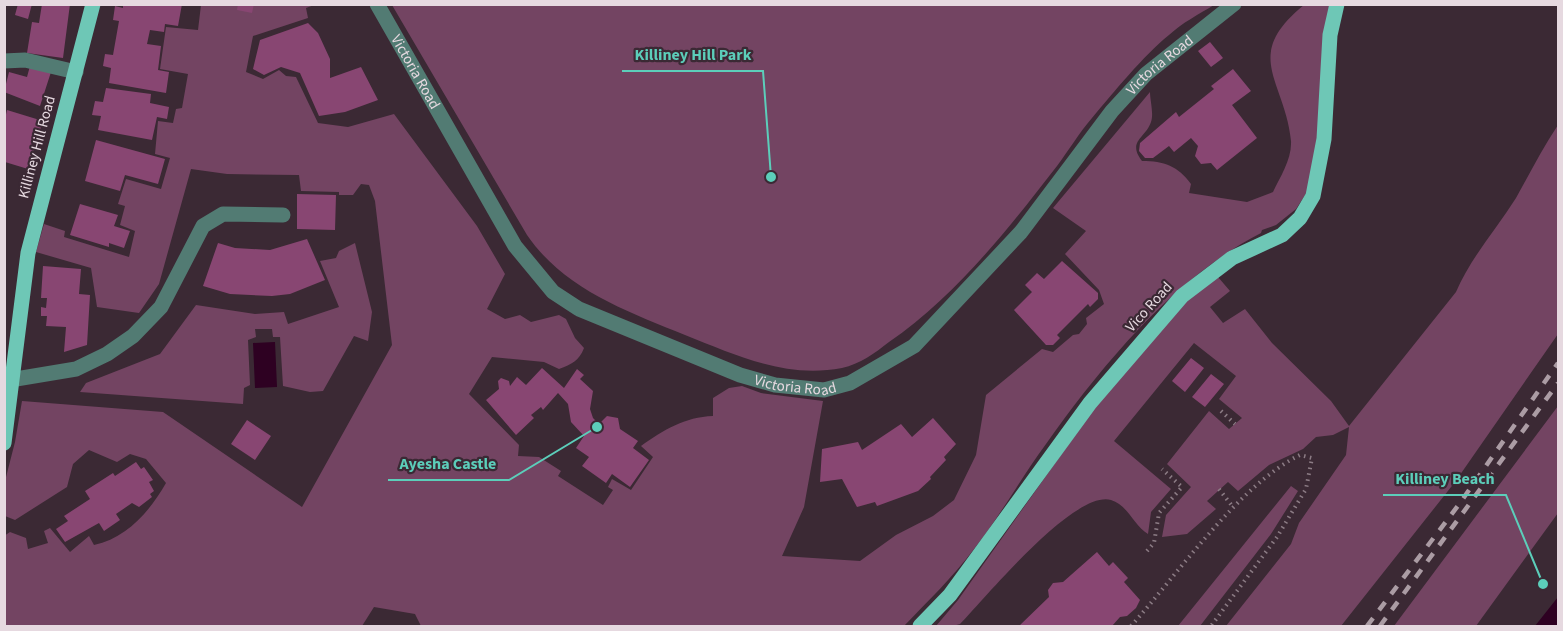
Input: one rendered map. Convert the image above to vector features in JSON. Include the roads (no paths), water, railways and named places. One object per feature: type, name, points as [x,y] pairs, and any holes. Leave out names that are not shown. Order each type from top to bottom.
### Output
[{"type":"main road","name":"Killiney Hill Road","points":[[4,443],[9,380],[28,253],[93,4]]},
{"type":"main road","name":"Vico Road","points":[[920,627],[950,596],[1090,403],[1182,296],[1232,258],[1282,236],[1300,218],[1313,196],[1324,139],[1330,35],[1337,4]]},
{"type":"street","name":"Victoria Road","points":[[377,4],[515,246],[554,292],[579,309],[740,375],[775,385],[824,390],[850,383],[914,346],[1021,232],[1112,111],[1146,74],[1234,4]]},
{"type":"street","points":[[4,61],[25,60],[76,72]]},
{"type":"street","points":[[9,380],[76,369],[107,354],[133,336],[161,306],[203,226],[224,214],[283,215]]},
{"type":"railway","points":[[1367,626],[1460,503],[1558,363]]},
{"type":"railway","points":[[1380,626],[1558,383]]},
{"type":"place","name":"Killiney Hill Park","points":[[771,177]]},
{"type":"place","name":"Ayesha Castle","points":[[597,427]]},
{"type":"place","name":"Killiney Beach","points":[[1543,584]]}]
